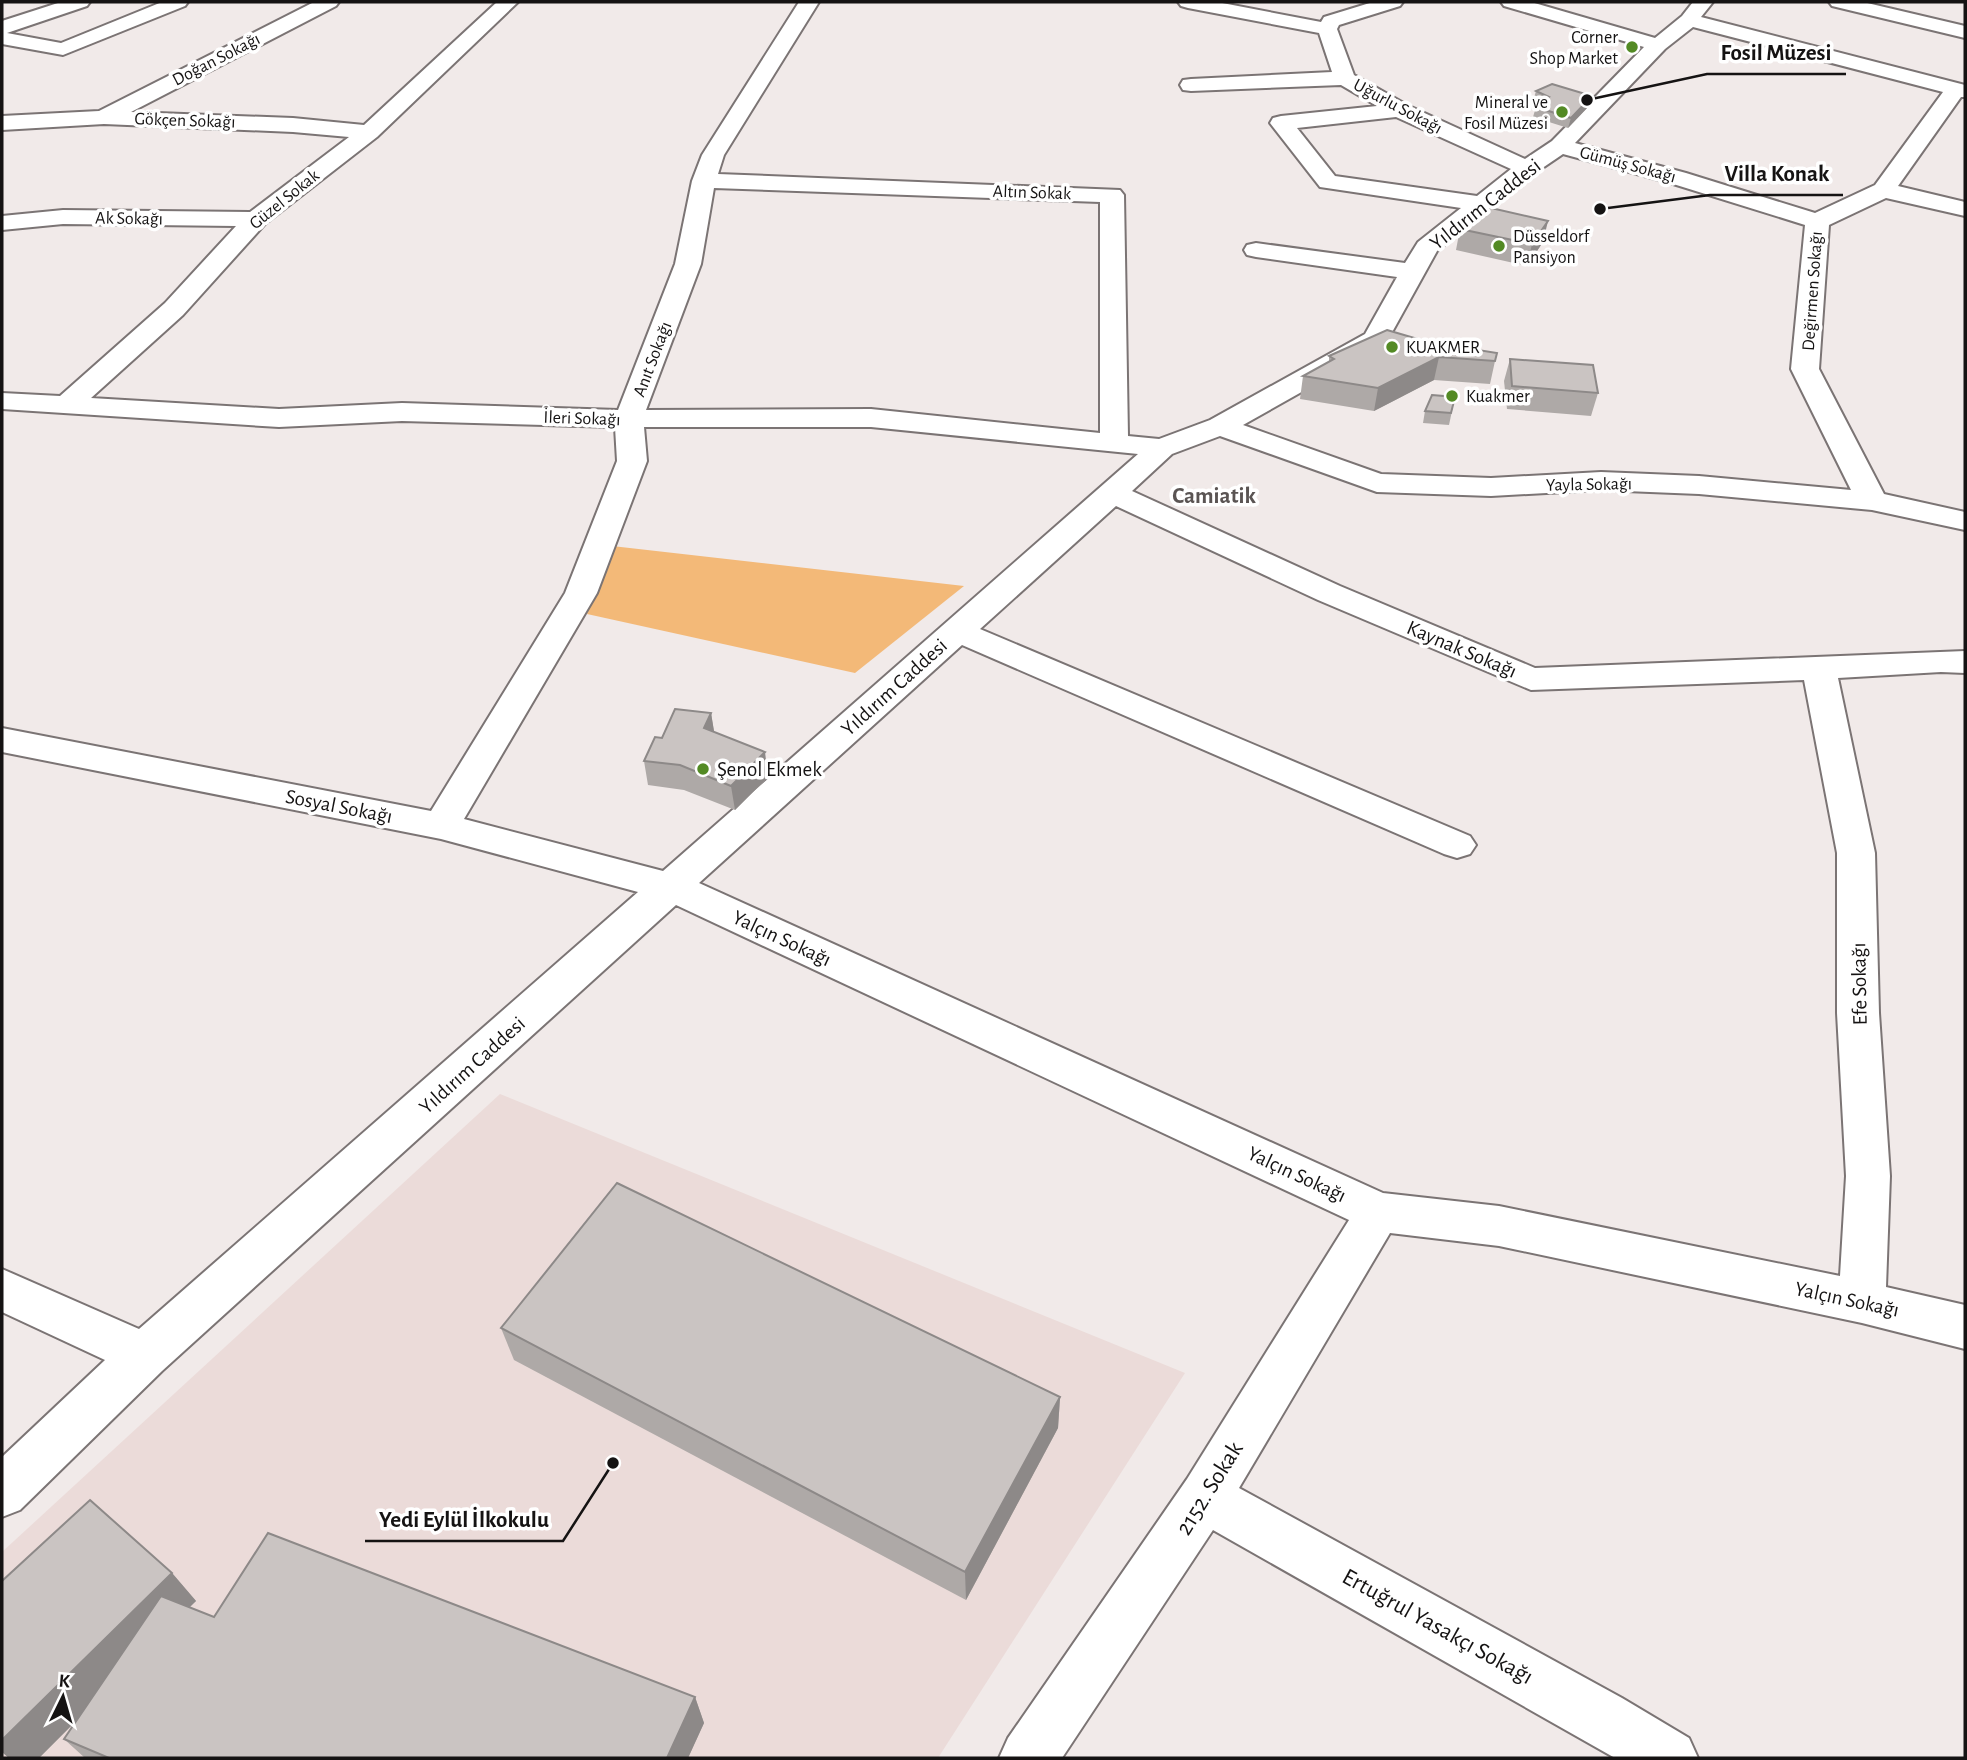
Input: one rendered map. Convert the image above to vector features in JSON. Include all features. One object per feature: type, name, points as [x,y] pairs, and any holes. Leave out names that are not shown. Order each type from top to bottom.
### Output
[{"type":"street","points":[[2,28],[80,2]]},
{"type":"street","points":[[2,38],[63,50],[178,2]]},
{"type":"street","name":"Doğan Sokağı","points":[[104,117],[329,2]]},
{"type":"street","name":"Güzel Sokak","points":[[68,404],[174,309],[256,219],[369,132],[508,2]]},
{"type":"street","name":"Anıt Sokağı","points":[[440,827],[582,593],[632,461],[629,419],[688,264],[704,181],[713,155],[809,2]]},
{"type":"street","points":[[1188,2],[1327,29],[1331,21],[1393,2]]},
{"type":"street","points":[[1511,2],[1658,45]]},
{"type":"street","points":[[1839,2],[1965,32]]},
{"type":"street","points":[[1696,11],[1961,90]]},
{"type":"street","name":"Yıldırım Caddesi","points":[[2,1492],[145,1355],[1162,448],[1220,426],[1376,339],[1427,247],[1527,168],[1560,146],[1658,45],[1696,11]]},
{"type":"street","name":"Uğurlu Sokağı","points":[[1327,29],[1345,78],[1399,110],[1527,168]]},
{"type":"street","points":[[1191,85],[1345,78]]},
{"type":"street","name":"Değirmen Sokağı","points":[[1872,501],[1805,369],[1817,221],[1883,190],[1961,90]]},
{"type":"street","points":[[1399,110],[1281,124],[1328,182],[1482,204]]},
{"type":"street","name":"Gökçen Sokağı","points":[[2,124],[104,117],[293,125],[369,132]]},
{"type":"street","name":"Gümüş Sokağı","points":[[1560,146],[1678,177],[1817,221]]},
{"type":"street","name":"Altın Sokak","points":[[704,181],[1112,195],[1114,443]]},
{"type":"street","points":[[1883,190],[1965,209]]},
{"type":"street","name":"Ak Sokağı","points":[[2,223],[63,217],[256,219]]},
{"type":"street","points":[[1256,250],[1413,272]]},
{"type":"street","name":"İleri Sokağı","points":[[2,401],[279,418],[402,412],[629,419],[871,418],[1162,448]]},
{"type":"street","name":"Yayla Sokağı","points":[[1220,426],[1377,483],[1491,487],[1601,481],[1699,485],[1872,501],[1965,521]]},
{"type":"street","name":"Kaynak Sokağı","points":[[1111,492],[1329,593],[1531,679],[1819,669],[1941,660],[1965,662]]},
{"type":"street","points":[[957,631],[1457,845]]},
{"type":"street","name":"Efe Sokağı","points":[[1819,669],[1856,853],[1858,1013],[1868,1176],[1862,1302]]},
{"type":"street","name":"Sosyal Sokağı","points":[[2,740],[440,827],[672,887]]},
{"type":"street","name":"Yalçın Sokağı","points":[[672,887],[1378,1212],[1499,1226],[1965,1326]]},
{"type":"street","name":"2152. Sokak","points":[[1028,1758],[1205,1497],[1378,1212]]},
{"type":"street","points":[[2,1290],[145,1355]]},
{"type":"street","name":"Ertuğrul Yasakçı Sokağı","points":[[1205,1497],[1669,1758]]},
{"type":"shaded area","points":[[612,546],[964,586],[855,673],[587,614]]},
{"type":"shaded area","points":[[500,1094],[1185,1373],[938,1758],[2,1758],[2,1552]]},
{"type":"building","points":[[1552,84],[1592,96],[1571,118],[1536,107],[1549,97],[1536,91]]},
{"type":"building","points":[[1478,205],[1548,221],[1532,244],[1460,229]]},
{"type":"building","points":[[1387,330],[1428,342],[1497,353],[1495,361],[1439,357],[1378,388],[1303,376],[1334,359],[1329,356]]},
{"type":"building","points":[[1510,359],[1593,365],[1598,393],[1512,386]]},
{"type":"building","points":[[1432,395],[1455,397],[1451,413],[1425,411]]},
{"type":"building","points":[[675,709],[711,713],[704,728],[765,752],[731,786],[680,765],[644,761],[655,737],[662,738]]},
{"type":"building","points":[[617,1183],[1060,1397],[965,1572],[501,1328]]},
{"type":"building","points":[[90,1500],[172,1573],[2,1740],[2,1581]]},
{"type":"building","points":[[268,1533],[695,1697],[667,1758],[109,1758],[64,1739],[161,1596],[214,1617]]},
{"type":"place","name":"Corner Shop Market","points":[[1632,47]]},
{"type":"place","name":"Fosil Müzesi","points":[[1587,100]]},
{"type":"place","name":"Mineral ve Fosil Müzesi","points":[[1562,112]]},
{"type":"place","name":"Villa Konak","points":[[1600,209]]},
{"type":"place","name":"Düsseldorf Pansiyon","points":[[1499,246]]},
{"type":"place","name":"KUAKMER","points":[[1392,347]]},
{"type":"place","name":"Kuakmer","points":[[1452,396]]},
{"type":"place","name":"Şenol Ekmek","points":[[703,769]]},
{"type":"place","name":"Yedi Eylül İlkokulu","points":[[613,1463]]},
{"type":"district","name":"Camiatik","points":[[1214,495]]}]
